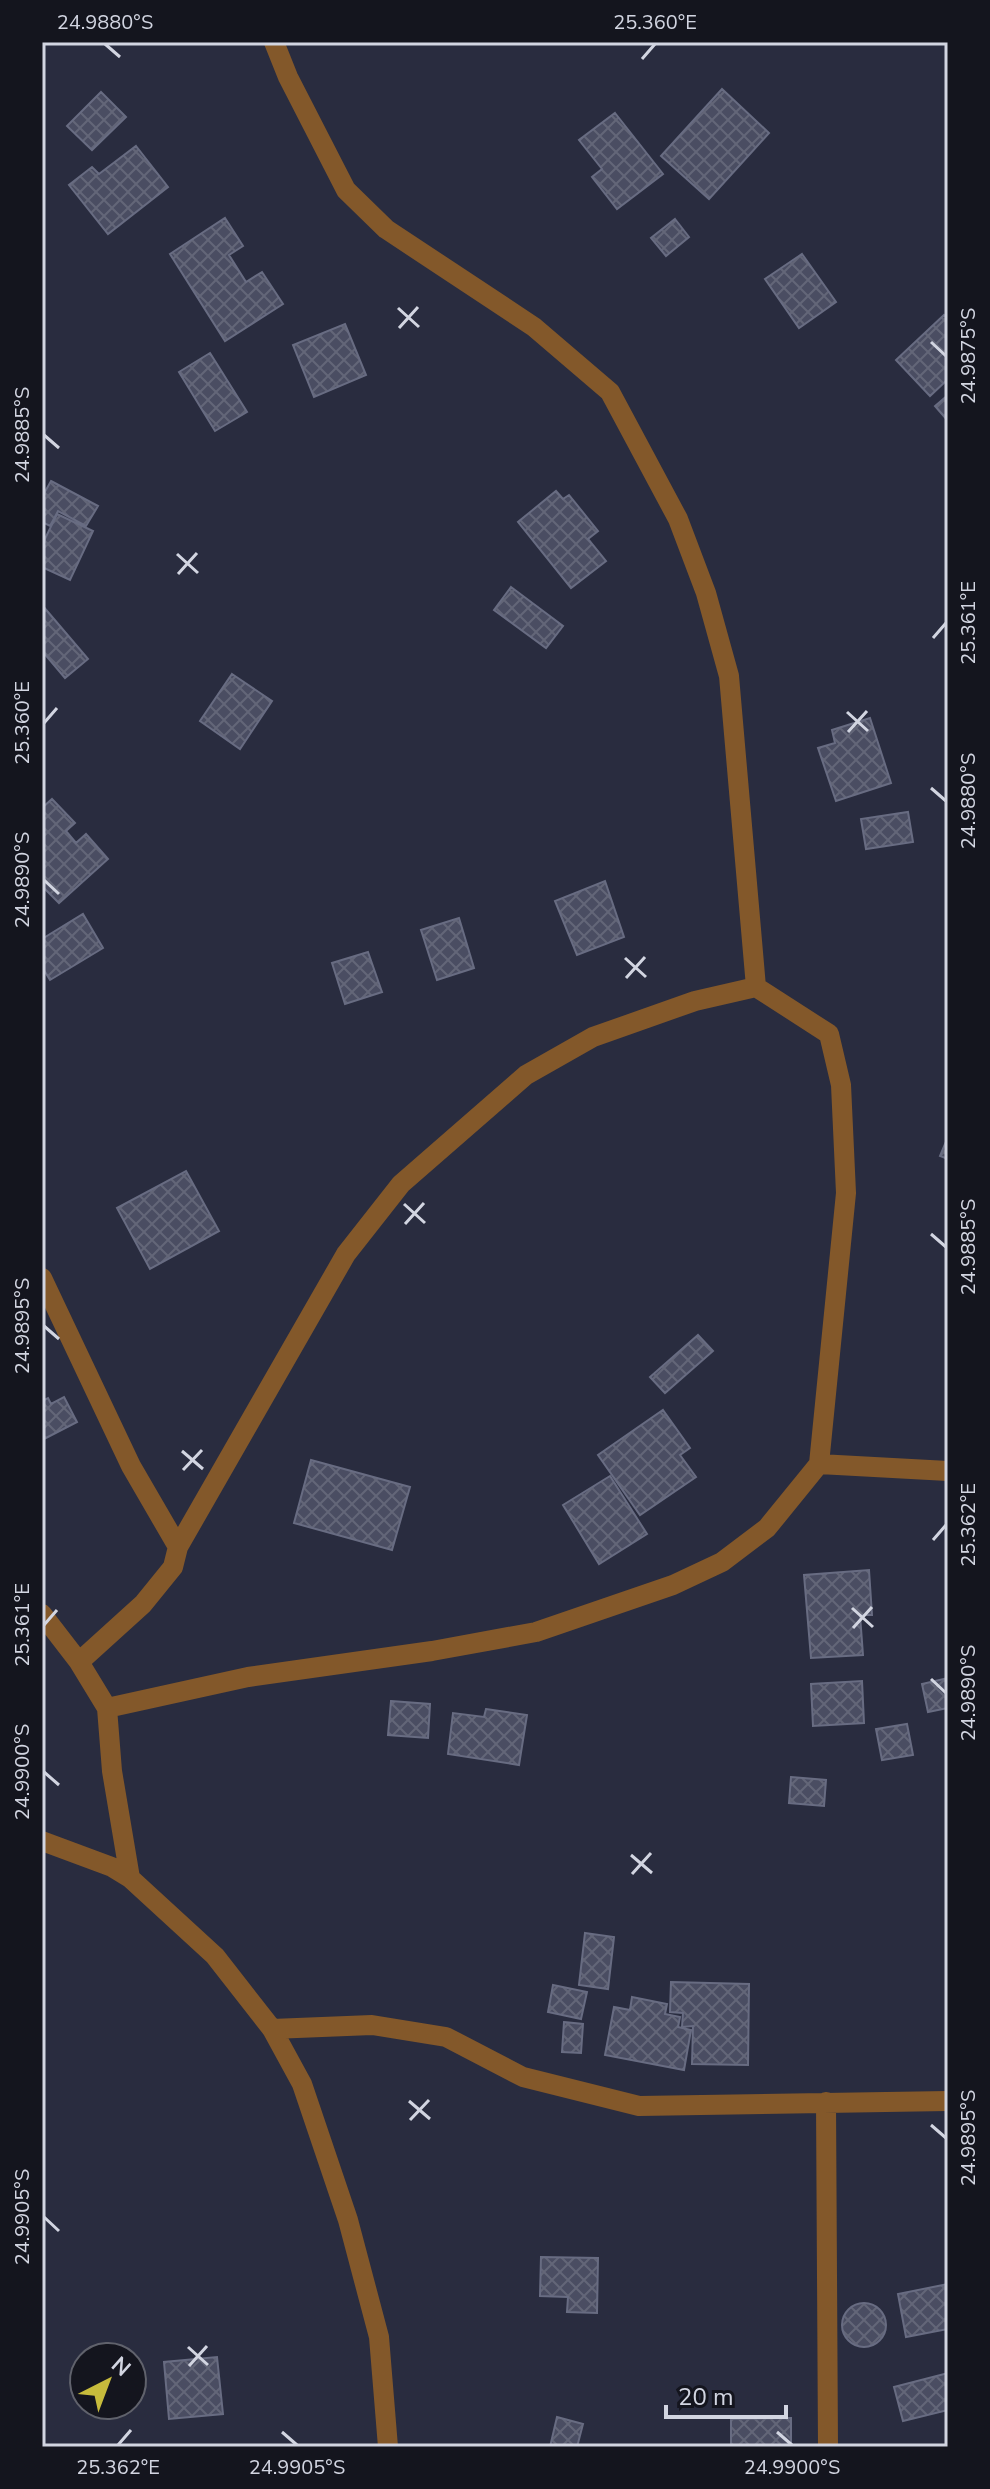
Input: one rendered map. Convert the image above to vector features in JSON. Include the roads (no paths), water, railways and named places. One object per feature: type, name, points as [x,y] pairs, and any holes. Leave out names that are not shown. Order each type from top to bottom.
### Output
[{"type":"street","points":[[274,42],[288,77],[346,190],[386,229],[534,327],[610,392],[678,519],[706,593],[729,676],[756,987]]},
{"type":"street","points":[[79,1662],[143,1604],[173,1567],[178,1547],[346,1254],[401,1184],[526,1075],[593,1037],[695,1001],[756,987],[829,1034],[841,1085],[846,1193],[819,1464],[767,1528],[722,1562],[673,1585],[536,1632],[432,1651],[248,1677],[107,1708]]},
{"type":"street","points":[[42,1278],[131,1466],[178,1547]]},
{"type":"street","points":[[819,1464],[948,1471]]},
{"type":"street","points":[[42,1614],[79,1662],[107,1708],[112,1771],[130,1878]]},
{"type":"street","points":[[42,1841],[112,1867],[130,1878],[215,1956],[272,2029],[302,2084],[348,2220],[379,2337],[388,2447]]},
{"type":"street","points":[[272,2029],[372,2025],[446,2037],[523,2077],[639,2106],[948,2101]]},
{"type":"street","points":[[826,2102],[828,2447]]}]
